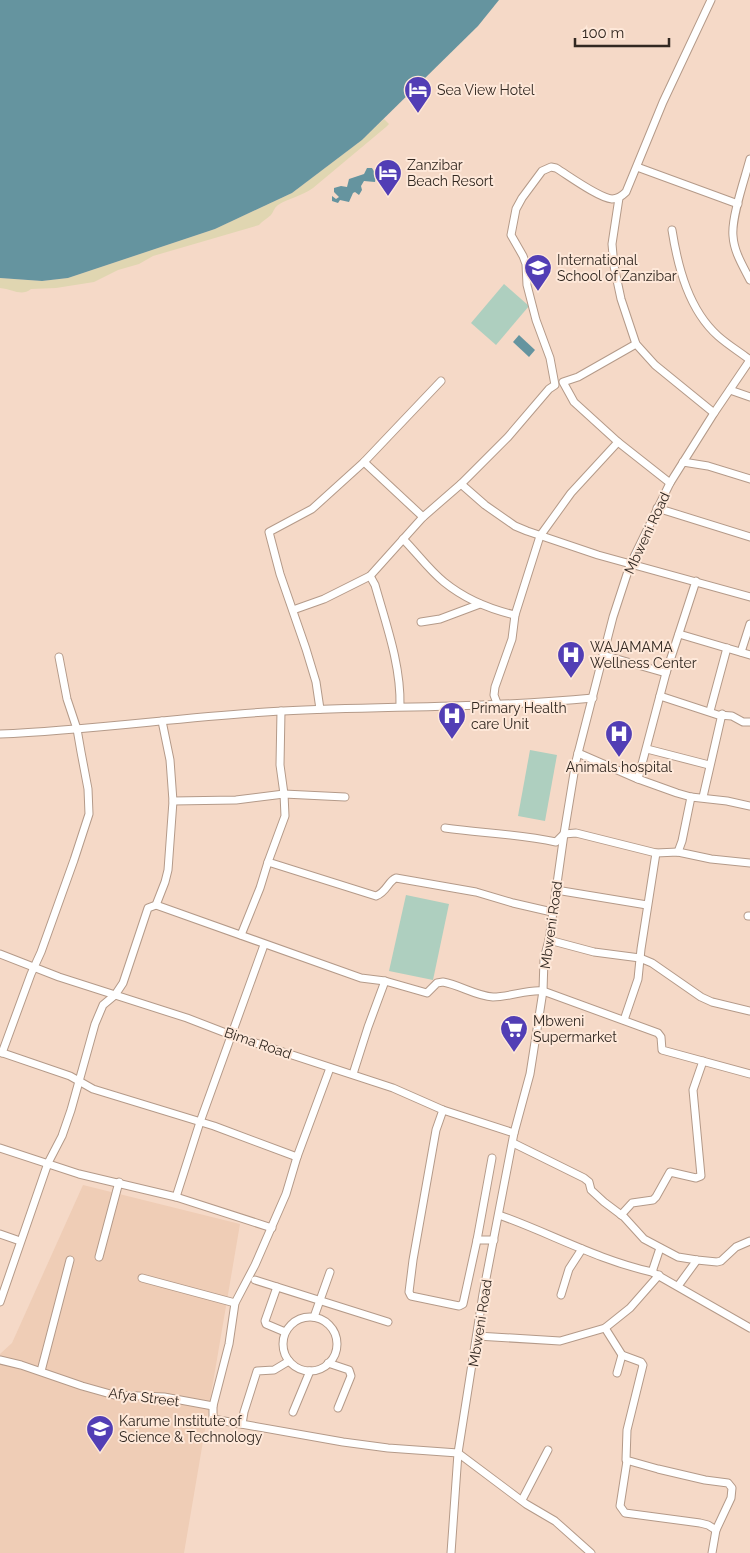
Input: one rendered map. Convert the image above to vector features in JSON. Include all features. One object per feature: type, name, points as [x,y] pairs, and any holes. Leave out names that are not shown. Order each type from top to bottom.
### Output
[{"type":"street","points":[[670,483],[618,442],[574,402],[559,384],[536,320],[526,285],[526,264],[511,235],[516,209],[542,170],[551,167],[556,168],[604,197],[619,198],[626,192],[663,102],[711,0]]},
{"type":"street","points":[[750,159],[732,234],[736,251],[750,280]]},
{"type":"street","points":[[637,167],[738,204]]},
{"type":"street","points":[[619,198],[612,244],[614,266],[621,299],[636,344],[655,365],[714,413]]},
{"type":"street","points":[[672,230],[674,244],[689,294],[702,320],[718,337],[750,360]]},
{"type":"street","points":[[293,610],[324,599],[370,576],[423,517],[461,484],[508,437],[549,389],[578,377],[636,344]]},
{"type":"street","name":"Mbweni Road","points":[[452,1553],[458,1453],[514,1133],[530,1074],[543,991],[544,959],[549,940],[578,753],[613,617],[630,565],[670,483],[750,360]]},
{"type":"street","points":[[320,710],[316,682],[280,574],[269,532],[312,509],[364,462],[441,381]]},
{"type":"street","points":[[730,390],[750,397]]},
{"type":"street","points":[[497,703],[494,695],[495,687],[512,639],[515,616],[540,536],[571,493],[618,442]]},
{"type":"street","points":[[364,462],[423,517]]},
{"type":"street","points":[[683,462],[708,466],[750,479]]},
{"type":"street","points":[[461,484],[485,505],[515,526],[540,536],[630,565],[696,581],[750,597]]},
{"type":"street","points":[[657,508],[750,537]]},
{"type":"street","points":[[404,540],[443,581],[469,599],[515,616]]},
{"type":"street","points":[[370,576],[375,585],[396,661],[401,692],[400,706]]},
{"type":"street","points":[[638,779],[666,673],[696,581]]},
{"type":"street","points":[[421,622],[440,620],[480,604]]},
{"type":"street","points":[[741,652],[750,624]]},
{"type":"street","points":[[679,634],[750,655]]},
{"type":"street","points":[[710,711],[728,648]]},
{"type":"street","points":[[603,655],[666,673]]},
{"type":"street","points":[[59,656],[67,699],[77,729],[88,789],[89,814],[74,860],[1,1052],[60,1073],[102,1092],[242,1135],[297,1157]]},
{"type":"street","points":[[660,696],[718,715],[732,716],[743,722],[750,722]]},
{"type":"street","points":[[0,734],[281,711],[563,701],[593,698]]},
{"type":"street","points":[[241,935],[260,888],[275,840],[284,822],[284,794],[280,765],[281,711]]},
{"type":"street","points":[[703,797],[722,714]]},
{"type":"street","points":[[156,905],[168,870],[173,801],[170,760],[162,720]]},
{"type":"street","points":[[647,749],[709,765]]},
{"type":"street","points":[[578,753],[638,779],[691,797],[703,797],[750,806]]},
{"type":"street","points":[[173,801],[236,800],[284,794],[345,797]]},
{"type":"street","points":[[678,852],[691,797]]},
{"type":"street","points":[[445,828],[479,833],[497,833],[556,842],[564,834],[576,833],[656,853],[678,852],[711,859],[750,863]]},
{"type":"street","points":[[624,1020],[638,979],[647,905],[656,853]]},
{"type":"street","points":[[268,862],[376,896],[382,894],[392,880],[396,878],[476,892],[552,912]]},
{"type":"street","points":[[556,890],[647,905]]},
{"type":"street","points":[[0,1302],[48,1164],[62,1136],[80,1082],[95,1024],[103,1005],[115,995],[123,983],[148,908],[156,905],[361,978],[385,981],[427,993],[437,983],[443,982],[493,997],[518,995],[536,990],[543,991],[658,1033],[661,1037],[662,1050],[750,1074]]},
{"type":"street","points":[[549,940],[594,952],[640,958],[652,963],[701,997],[712,1002],[750,1011]]},
{"type":"street","points":[[176,1197],[200,1122],[264,945]]},
{"type":"street","name":"Bima Road","points":[[0,954],[115,995],[330,1068],[353,1074],[393,1088],[443,1110],[514,1133]]},
{"type":"street","points":[[353,1074],[385,981]]},
{"type":"street","points":[[621,1215],[632,1204],[653,1200],[670,1172],[696,1178],[701,1176],[694,1090],[703,1061]]},
{"type":"street","points":[[330,1068],[297,1157],[286,1194],[236,1303],[213,1406],[213,1419],[343,1442],[388,1448],[458,1453],[522,1500],[555,1521],[591,1553]]},
{"type":"street","points":[[443,1110],[436,1130],[413,1260],[409,1292],[411,1296],[459,1306],[463,1304],[492,1158]]},
{"type":"street","points":[[513,1143],[584,1178],[589,1182],[591,1190],[621,1215],[644,1239],[678,1257],[721,1261],[736,1248],[750,1241]]},
{"type":"street","points":[[0,1148],[79,1174],[176,1197],[272,1228]]},
{"type":"street","points":[[99,1257],[119,1182]]},
{"type":"street","points":[[499,1215],[534,1228],[554,1239],[655,1273],[750,1327]]},
{"type":"street","points":[[0,1234],[20,1241]]},
{"type":"street","points":[[477,1240],[494,1240]]},
{"type":"street","points":[[477,1336],[560,1341],[605,1328],[630,1308],[655,1273],[660,1248]]},
{"type":"street","points":[[561,1295],[569,1269],[582,1249]]},
{"type":"street","points":[[40,1371],[70,1260]]},
{"type":"street","points":[[678,1286],[697,1260]]},
{"type":"street","points":[[314,1317],[330,1272]]},
{"type":"street","points":[[142,1278],[236,1303]]},
{"type":"street","points":[[255,1280],[388,1322]]},
{"type":"street","points":[[277,1287],[264,1321],[266,1324],[285,1332]]},
{"type":"street","points":[[314,1317],[327,1324],[336,1336],[336,1351],[328,1363],[320,1369],[310,1371],[301,1369],[289,1361],[283,1347],[285,1332],[291,1324],[299,1319],[314,1317]]},
{"type":"street","points":[[605,1328],[622,1355],[644,1365],[627,1430],[625,1458],[627,1461],[620,1506],[625,1513],[700,1523],[716,1530]]},
{"type":"street","points":[[617,1373],[622,1355]]},
{"type":"street","name":"Afya Street","points":[[0,1360],[114,1395],[164,1397],[213,1406]]},
{"type":"street","points":[[242,1424],[257,1371],[274,1370],[289,1361]]},
{"type":"street","points":[[328,1363],[349,1370],[351,1376],[338,1408]]},
{"type":"street","points":[[293,1412],[310,1371]]},
{"type":"street","points":[[522,1500],[548,1450]]},
{"type":"street","points":[[627,1461],[705,1480],[728,1483],[732,1488],[731,1498],[716,1530],[712,1553]]},
{"type":"shaded area","name":"Karume Institute of Science & Technology","points":[[83,1185],[240,1224],[184,1553],[0,1553],[0,1354],[12,1343]]},
{"type":"green space","points":[[504,284],[529,306],[496,345],[471,323]]},
{"type":"green space","points":[[530,750],[557,755],[545,821],[518,816]]},
{"type":"green space","points":[[406,895],[449,904],[433,980],[389,971]]},
{"type":"sand","points":[[384,119],[389,124],[386,127],[313,188],[278,205],[271,215],[259,225],[153,256],[139,264],[118,270],[94,282],[56,288],[31,289],[24,292],[0,288],[0,278],[42,281],[68,278],[215,229],[292,193],[362,140]]},
{"type":"water","points":[[0,0],[499,0],[478,26],[362,140],[292,193],[215,229],[68,278],[42,281],[0,278]]},
{"type":"water","points":[[367,168],[372,168],[376,175],[375,182],[364,181],[359,195],[355,192],[353,193],[349,202],[340,200],[338,203],[332,201],[332,196],[336,199],[339,197],[334,192],[334,188],[347,187],[349,179],[364,174]]},
{"type":"water","points":[[519,335],[535,350],[529,357],[513,342]]},
{"type":"place","name":"Sea View Hotel","points":[[418,114]]},
{"type":"place","name":"Zanzibar Beach Resort","points":[[388,197]]},
{"type":"place","name":"International School of Zanzibar","points":[[538,292]]},
{"type":"place","name":"WAJAMAMA Wellness Center","points":[[571,679]]},
{"type":"place","name":"Primary Health care Unit","points":[[452,740]]},
{"type":"place","name":"Animals hospital","points":[[619,758]]},
{"type":"place","name":"Mbweni Supermarket","points":[[514,1053]]},
{"type":"place","name":"Karume Institute of Science & Technology","points":[[100,1453]]}]
